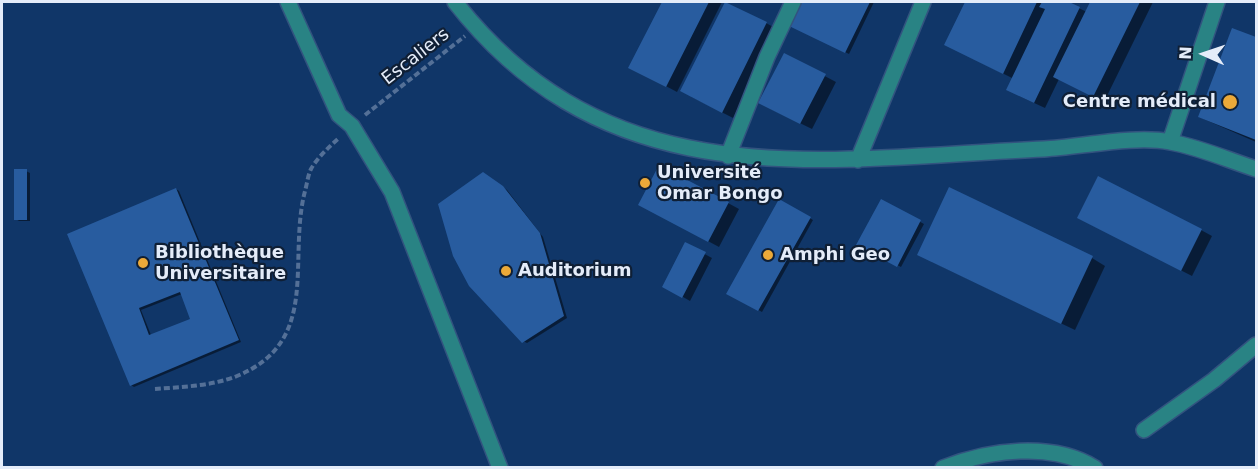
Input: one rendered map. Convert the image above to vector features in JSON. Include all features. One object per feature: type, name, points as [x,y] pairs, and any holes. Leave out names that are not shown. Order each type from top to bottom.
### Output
[{"type":"street","points":[[288,2],[339,115],[352,126],[392,192],[500,468]]},
{"type":"street","points":[[455,2],[475,28],[507,60],[542,87],[580,110],[656,140],[728,156],[817,162],[1077,148],[1139,141],[1170,141],[1257,169]]},
{"type":"street","points":[[728,156],[767,57],[792,2]]},
{"type":"street","points":[[858,160],[923,2]]},
{"type":"street","points":[[1170,141],[1217,2]]},
{"type":"street","points":[[1144,430],[1214,380],[1257,345]]},
{"type":"street","points":[[943,468],[972,459],[1034,451],[1070,456],[1095,468]]},
{"type":"path","name":"Escaliers","points":[[374,108],[475,28]]},
{"type":"path","points":[[155,389],[234,377],[256,366],[280,347],[286,336],[294,306],[301,207],[311,169],[352,126]]},
{"type":"building","points":[[662,2],[709,2],[666,87],[628,68]]},
{"type":"building","points":[[725,2],[767,22],[722,113],[680,91]]},
{"type":"building","points":[[800,2],[870,2],[845,53],[789,26]]},
{"type":"building","points":[[965,2],[1037,2],[1003,74],[944,45]]},
{"type":"building","points":[[1042,2],[1069,2],[1080,7],[1034,103],[1006,90],[1045,9],[1039,7]]},
{"type":"building","points":[[1090,2],[1140,2],[1093,97],[1053,77]]},
{"type":"building","name":"Centre médical","points":[[1232,28],[1256,37],[1256,140],[1198,117]]},
{"type":"building","points":[[784,53],[826,74],[800,124],[758,103]]},
{"type":"building","points":[[659,165],[729,202],[708,242],[638,205]]},
{"type":"building","points":[[14,169],[27,169],[27,220],[14,220]]},
{"type":"building","name":"Auditorium","points":[[483,172],[503,186],[540,233],[564,316],[522,343],[469,286],[453,256],[438,204]]},
{"type":"building","points":[[1098,176],[1202,229],[1181,271],[1077,218]]},
{"type":"building","points":[[949,187],[1093,256],[1061,324],[917,255]]},
{"type":"building","name":"Bibliothèque Universitaire","points":[[176,188],[239,340],[130,386],[67,234]],"holes":[[[180,292],[190,319],[149,335],[139,308]]]},
{"type":"building","name":"Amphi Geo","points":[[779,199],[811,217],[758,311],[726,294]]},
{"type":"building","points":[[881,199],[921,220],[897,267],[856,245]]},
{"type":"building","points":[[685,242],[706,252],[682,298],[662,287]]},
{"type":"place","name":"Centre médical","points":[[1230,102]]},
{"type":"place","name":"Université Omar Bongo","points":[[645,183]]},
{"type":"place","name":"Amphi Geo","points":[[768,255]]},
{"type":"place","name":"Bibliothèque Universitaire","points":[[143,263]]},
{"type":"place","name":"Auditorium","points":[[506,271]]}]
